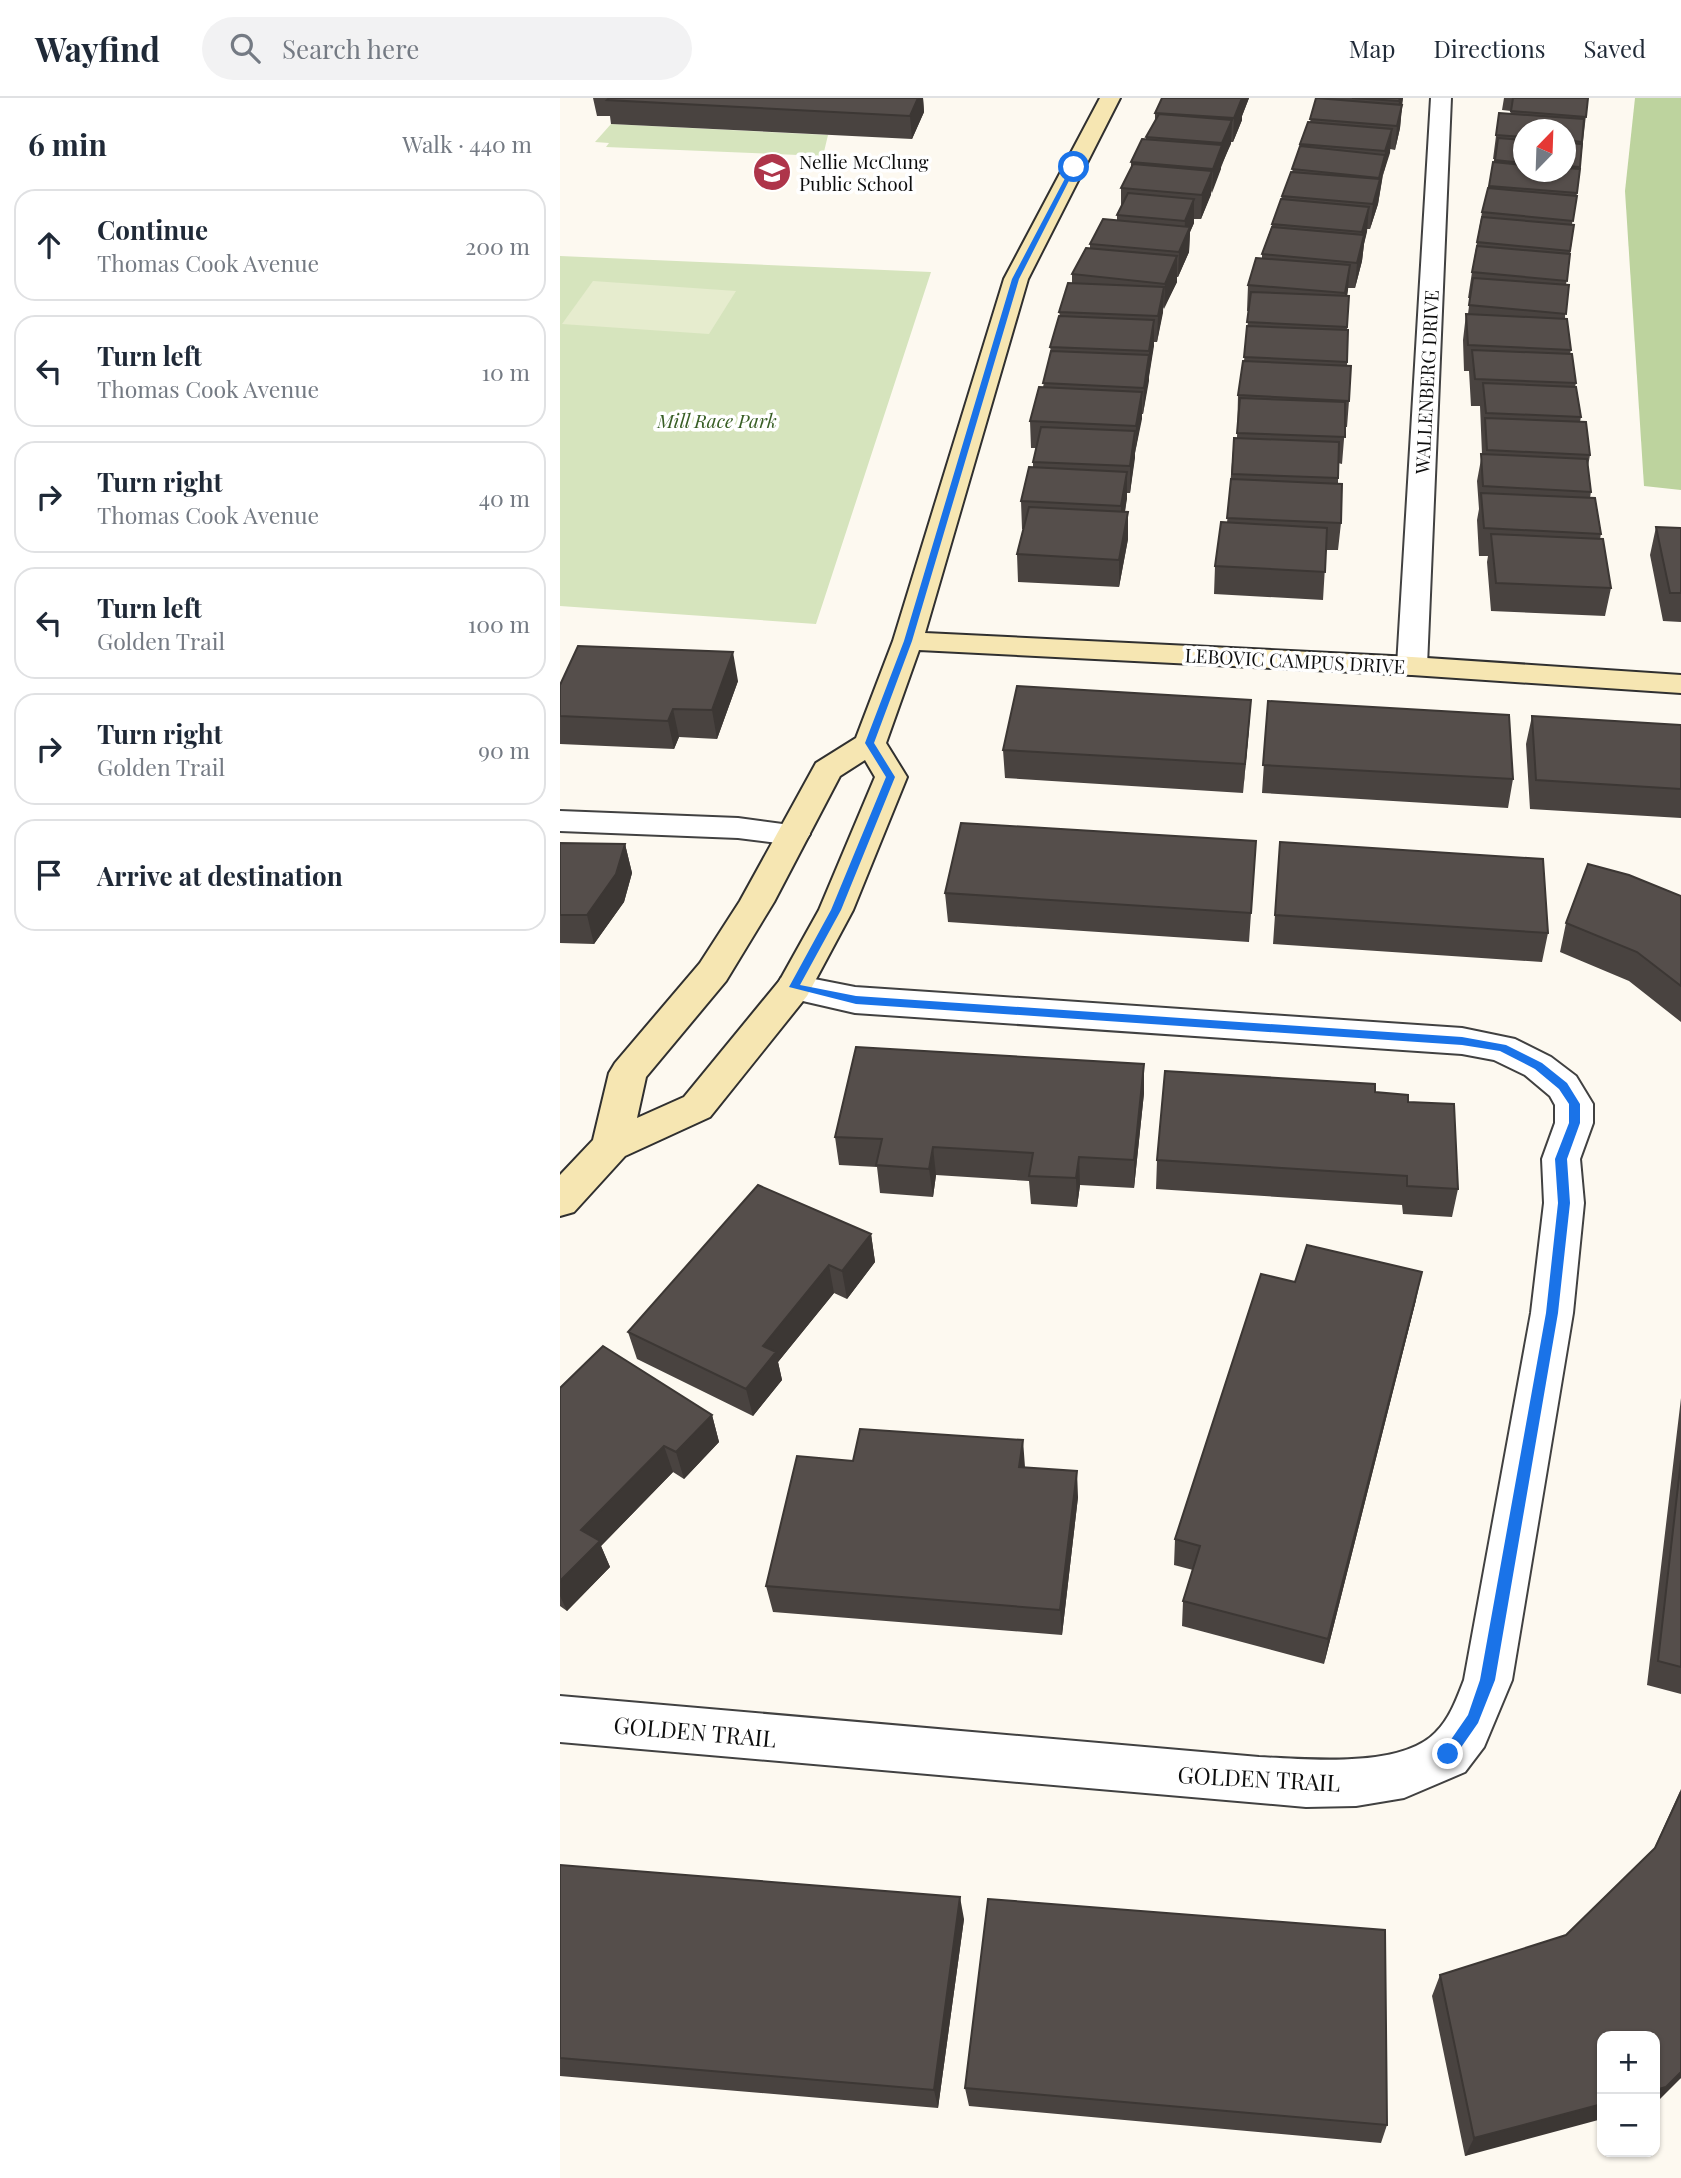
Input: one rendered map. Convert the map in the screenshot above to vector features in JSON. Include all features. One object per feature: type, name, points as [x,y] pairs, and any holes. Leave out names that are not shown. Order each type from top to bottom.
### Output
[{"type":"street","points":[[611,1146],[628,1073],[713,972],[757,902],[827,770],[870,743],[908,641],[1016,279],[1110,98]]},
{"type":"street","name":"WALLENBERG DRIVE","points":[[1412,666],[1441,98]]},
{"type":"street","name":"LEBOVIC CAMPUS DRIVE","points":[[908,641],[1412,666],[1681,684]]},
{"type":"street","points":[[560,1201],[611,1146],[697,1107],[794,987],[836,910],[891,777],[870,743]]},
{"type":"street","points":[[560,821],[738,828],[793,834]]},
{"type":"street","name":"GOLDEN TRAIL","points":[[560,1719],[1259,1781],[1341,1785],[1410,1771],[1448,1754],[1473,1718],[1488,1680],[1552,1313],[1564,1203],[1561,1159],[1574,1123],[1574,1104],[1563,1086],[1538,1066],[1502,1048],[1462,1041],[856,1000],[794,987]]},
{"type":"green space","points":[[1635,98],[1681,98],[1681,490],[1644,486],[1625,191]]},
{"type":"green space","points":[[611,124],[828,135],[823,156],[606,147],[609,143],[595,142]]},
{"type":"green space","name":"Mill Race Park","points":[[560,256],[931,272],[816,624],[560,606]]},
{"type":"green space","points":[[593,281],[736,291],[709,334],[562,324]]},
{"type":"building","points":[[918,98],[910,116],[607,100]]},
{"type":"building","points":[[1162,98],[1242,98],[1234,118],[1155,113]]},
{"type":"building","points":[[1316,98],[1402,105],[1397,126],[1310,119]]},
{"type":"building","points":[[1352,98],[1400,98],[1399,101]]},
{"type":"building","points":[[1513,98],[1588,98],[1586,117],[1511,111]]},
{"type":"building","points":[[1499,113],[1584,119],[1582,142],[1576,141],[1576,119],[1513,119],[1513,136],[1496,135]]},
{"type":"building","points":[[1159,114],[1232,120],[1222,143],[1146,137]]},
{"type":"building","points":[[1308,122],[1392,129],[1385,151],[1300,144]]},
{"type":"building","points":[[1498,138],[1513,139],[1513,162],[1495,160]]},
{"type":"building","points":[[1142,139],[1222,145],[1213,169],[1131,162]]},
{"type":"building","points":[[1576,144],[1582,144],[1580,167],[1576,167]]},
{"type":"building","points":[[1300,146],[1385,155],[1379,178],[1292,169]]},
{"type":"building","points":[[1493,162],[1513,164],[1513,182],[1576,182],[1576,169],[1580,169],[1577,193],[1489,186]]},
{"type":"building","points":[[1133,164],[1212,171],[1202,195],[1121,188]]},
{"type":"building","points":[[1291,172],[1380,179],[1373,204],[1282,196]]},
{"type":"building","points":[[1488,188],[1577,196],[1573,221],[1482,212]]},
{"type":"building","points":[[1128,193],[1194,199],[1185,221],[1117,215]]},
{"type":"building","points":[[1281,199],[1369,207],[1362,232],[1272,224]]},
{"type":"building","points":[[1482,217],[1574,225],[1570,251],[1477,242]]},
{"type":"building","points":[[1103,219],[1190,227],[1179,252],[1090,244]]},
{"type":"building","points":[[1272,227],[1364,235],[1357,263],[1262,254]]},
{"type":"building","points":[[1477,246],[1570,254],[1567,281],[1472,272]]},
{"type":"building","points":[[1086,248],[1177,256],[1165,284],[1072,274]]},
{"type":"building","points":[[1256,258],[1350,265],[1345,293],[1248,285]]},
{"type":"building","points":[[1473,278],[1569,285],[1566,314],[1469,305]]},
{"type":"building","points":[[1068,283],[1164,287],[1158,316],[1059,312]]},
{"type":"building","points":[[1251,292],[1349,296],[1347,327],[1247,322]]},
{"type":"building","points":[[1466,314],[1567,319],[1571,350],[1468,345]]},
{"type":"building","points":[[1059,316],[1154,320],[1149,351],[1050,347]]},
{"type":"building","points":[[1247,326],[1348,330],[1347,362],[1244,357]]},
{"type":"building","points":[[1472,350],[1572,354],[1576,383],[1475,379]]},
{"type":"building","points":[[1051,351],[1149,355],[1144,388],[1043,383]]},
{"type":"building","points":[[1243,361],[1351,366],[1349,401],[1238,395]]},
{"type":"building","points":[[1483,383],[1576,387],[1581,417],[1486,413]]},
{"type":"building","points":[[1039,387],[1142,392],[1136,426],[1030,421]]},
{"type":"building","points":[[1240,398],[1345,402],[1345,437],[1237,433]]},
{"type":"building","points":[[1485,418],[1586,422],[1590,455],[1487,450]]},
{"type":"building","points":[[1041,427],[1135,431],[1130,466],[1033,462]]},
{"type":"building","points":[[1234,438],[1339,442],[1338,478],[1232,474]]},
{"type":"building","points":[[1481,454],[1587,459],[1591,492],[1483,486]]},
{"type":"building","points":[[1029,467],[1127,472],[1121,506],[1021,501]]},
{"type":"building","points":[[1231,479],[1342,484],[1341,523],[1227,518]]},
{"type":"building","points":[[1481,493],[1595,498],[1601,534],[1484,528]]},
{"type":"building","points":[[1029,507],[1128,512],[1119,560],[1017,554]]},
{"type":"building","points":[[1221,522],[1327,528],[1325,572],[1215,566]]},
{"type":"building","points":[[1656,527],[1681,528],[1681,593],[1670,593]]},
{"type":"building","points":[[1491,534],[1603,539],[1611,588],[1496,583]]},
{"type":"building","points":[[578,646],[733,652],[712,710],[673,709],[668,721],[560,716],[560,685]]},
{"type":"building","points":[[1017,686],[1251,700],[1245,764],[1003,750]]},
{"type":"building","points":[[1268,701],[1509,715],[1513,779],[1263,765]]},
{"type":"building","points":[[1532,716],[1681,725],[1681,789],[1536,780]]},
{"type":"building","points":[[961,823],[1256,841],[1251,913],[945,893]]},
{"type":"building","points":[[1280,842],[1543,859],[1548,933],[1275,915]]},
{"type":"building","points":[[560,843],[625,844],[616,874],[587,915],[560,915]]},
{"type":"building","points":[[1588,864],[1629,875],[1681,896],[1681,986],[1637,952],[1566,923]]},
{"type":"building","points":[[856,1047],[1144,1064],[1134,1160],[1079,1157],[1076,1178],[1029,1176],[1033,1153],[933,1147],[929,1169],[876,1165],[882,1139],[835,1137]]},
{"type":"building","points":[[1165,1071],[1375,1084],[1375,1092],[1408,1095],[1408,1102],[1454,1104],[1458,1189],[1407,1186],[1407,1176],[1157,1160]]},
{"type":"building","points":[[758,1185],[871,1234],[842,1271],[829,1265],[763,1346],[776,1352],[746,1389],[628,1332]]},
{"type":"building","points":[[1307,1245],[1422,1272],[1328,1639],[1183,1601],[1200,1546],[1175,1539],[1261,1274],[1295,1282]]},
{"type":"building","points":[[603,1346],[712,1415],[676,1452],[664,1446],[581,1530],[600,1541],[560,1581],[560,1388]]},
{"type":"building","points":[[860,1429],[1023,1440],[1019,1467],[1077,1471],[1060,1610],[766,1586],[797,1456],[853,1461]]},
{"type":"building","points":[[1681,1460],[1681,1667],[1658,1661]]},
{"type":"building","points":[[1681,1792],[1681,2072],[1666,2087],[1660,2089],[1660,2031],[1597,2031],[1597,2105],[1474,2138],[1440,1975],[1566,1935],[1655,1848]]},
{"type":"building","points":[[560,1865],[960,1897],[934,2090],[560,2058]]},
{"type":"building","points":[[988,1899],[1385,1930],[1387,2125],[965,2088]]},
{"type":"place","name":"Nellie McClung Public School","points":[[772,172]]},
{"type":"route","points":[[1074,167],[1016,279],[908,641],[870,743],[891,777],[836,910],[794,987],[856,1000],[1462,1041],[1502,1048],[1538,1066],[1563,1086],[1574,1104],[1574,1123],[1561,1159],[1564,1203],[1552,1313],[1488,1680],[1473,1718],[1448,1754]]}]
